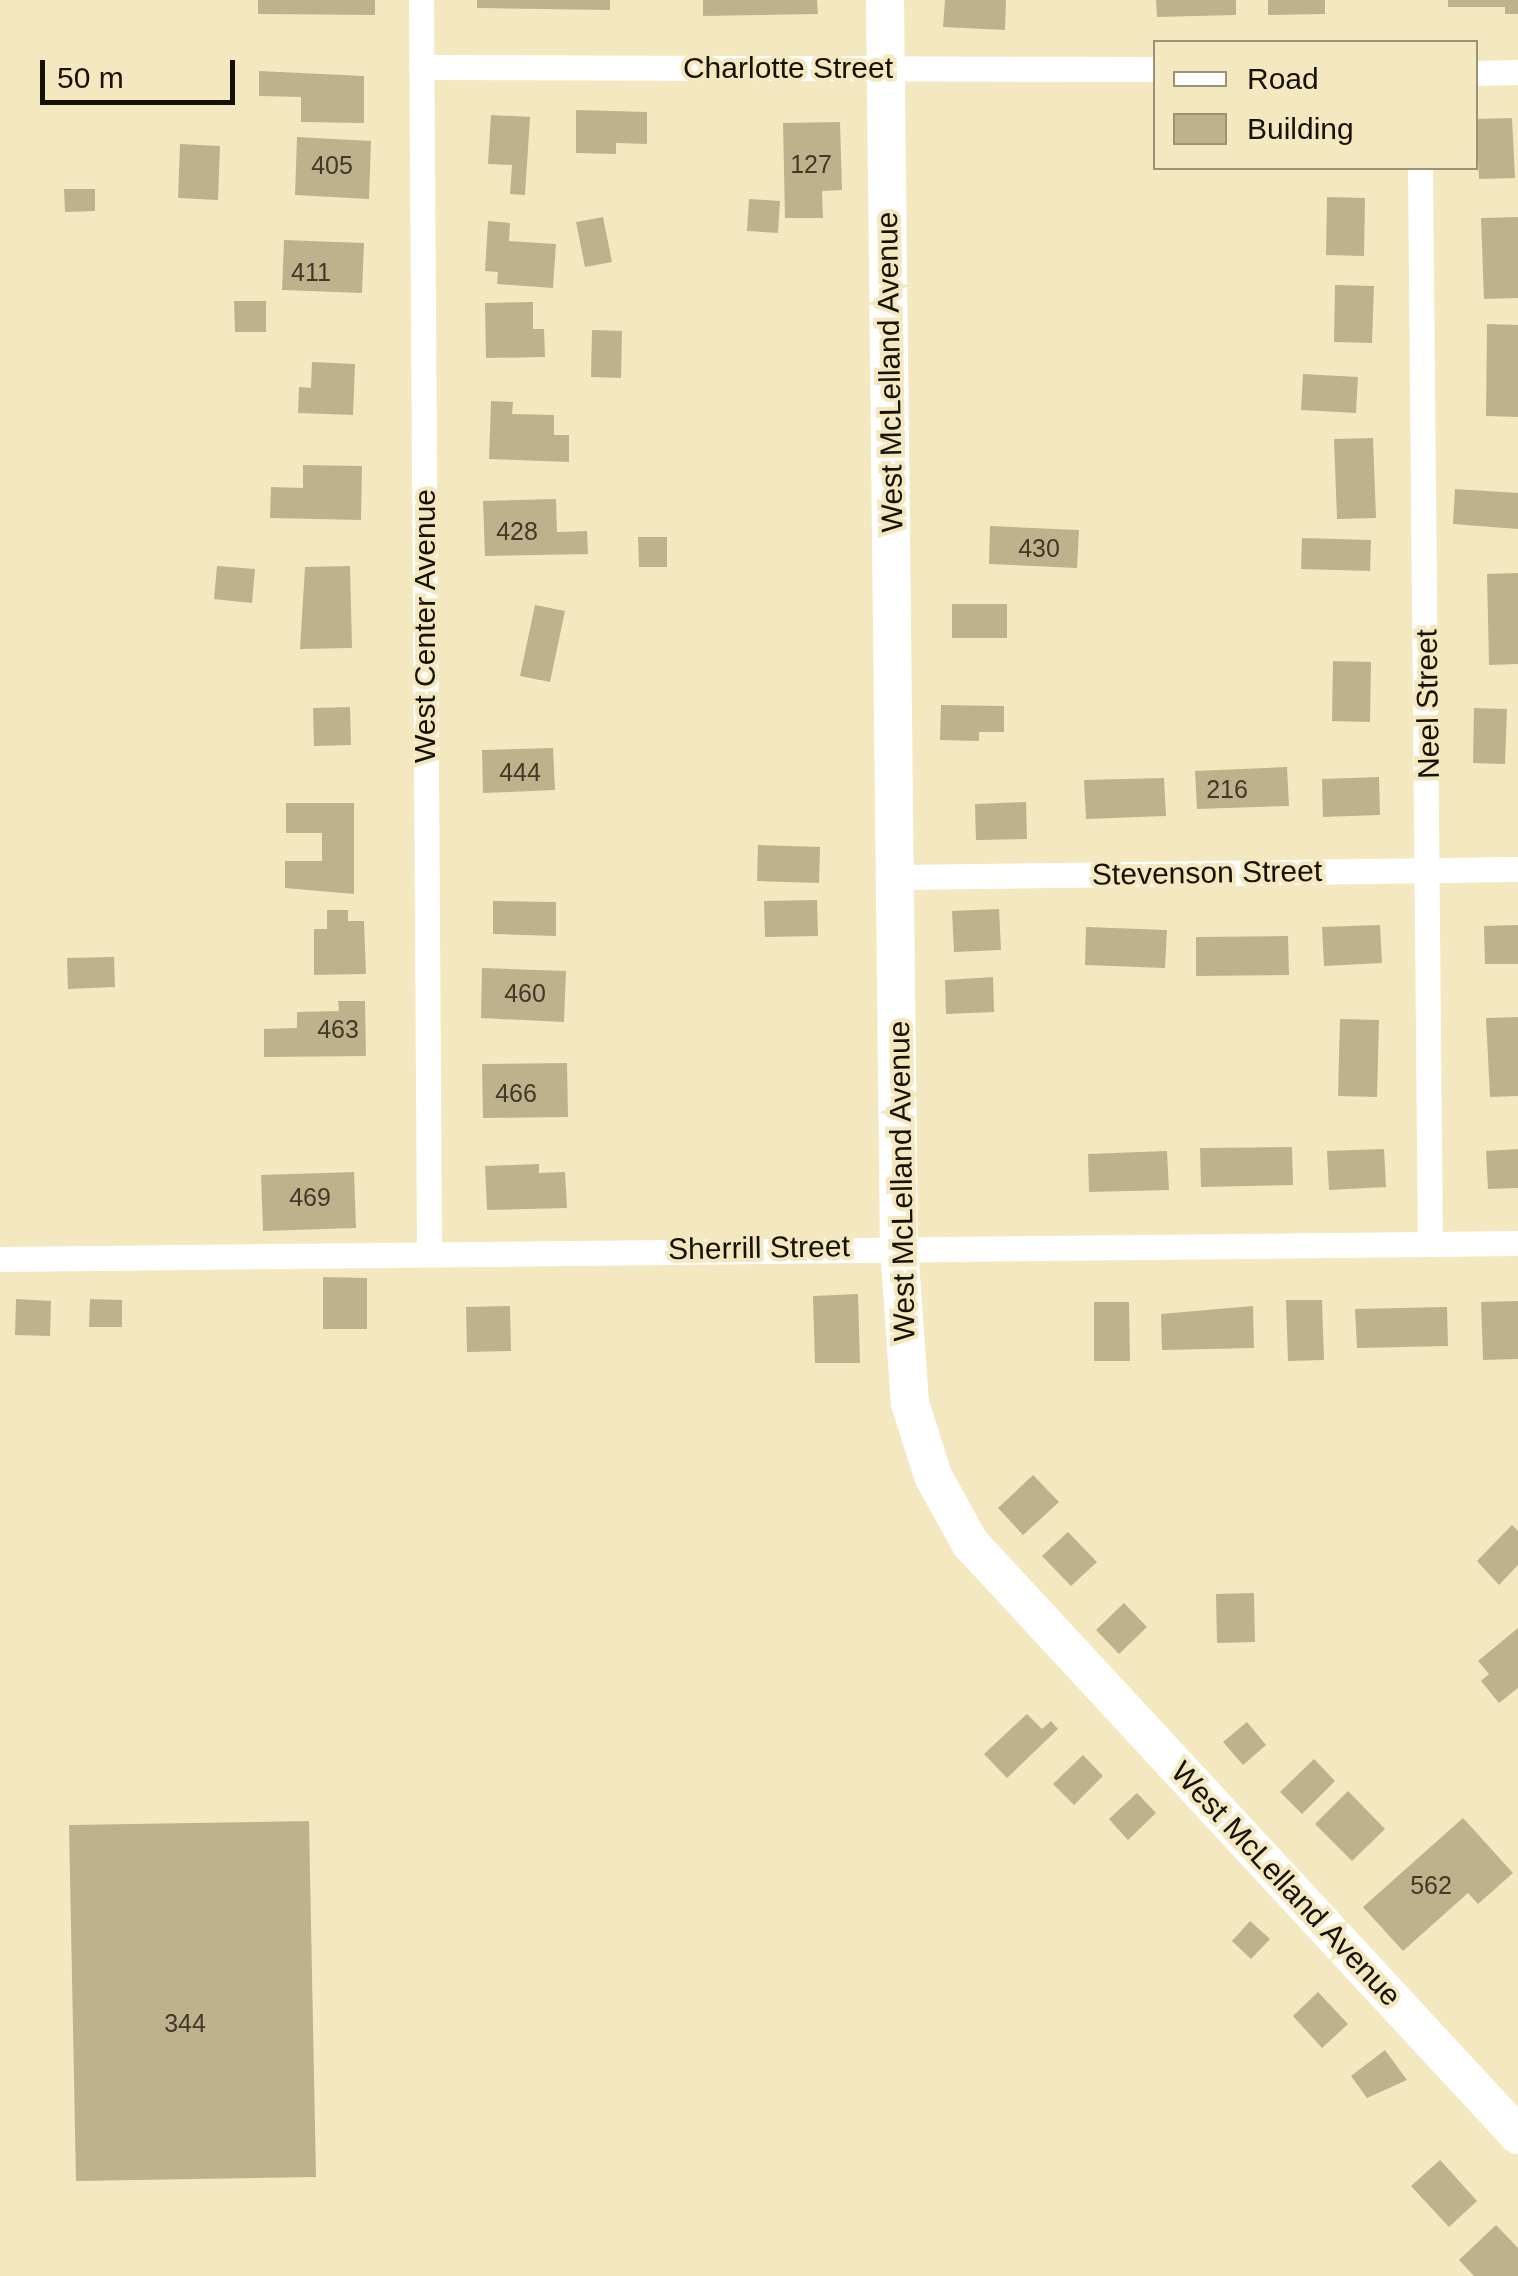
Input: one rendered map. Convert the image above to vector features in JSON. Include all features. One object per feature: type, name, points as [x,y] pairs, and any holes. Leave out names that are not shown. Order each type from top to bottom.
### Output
[{"type":"street","name":"West Center Avenue","points":[[420,0],[429,1253]]},
{"type":"street","name":"West McLelland Avenue","points":[[886,0],[899,1247],[910,1404],[933,1476],[970,1543],[1518,2135]]},
{"type":"street","name":"Charlotte Street","points":[[421,67],[1153,70]]},
{"type":"street","points":[[1478,73],[1518,72]]},
{"type":"street","name":"Neel Street","points":[[1420,170],[1430,870],[1430,1240]]},
{"type":"street","name":"Stevenson Street","points":[[897,878],[1518,869]]},
{"type":"street","name":"Sherrill Street","points":[[0,1259],[1430,1240],[1518,1243]]},
{"type":"building","points":[[258,0],[375,0],[375,15],[258,14]]},
{"type":"building","points":[[477,0],[610,0],[610,10],[477,8]]},
{"type":"building","points":[[703,0],[817,0],[818,14],[703,16]]},
{"type":"building","points":[[945,0],[1006,0],[1005,30],[943,27]]},
{"type":"building","points":[[1156,0],[1236,0],[1236,15],[1157,17]]},
{"type":"building","points":[[1268,0],[1325,0],[1325,14],[1268,15]]},
{"type":"building","points":[[1448,0],[1518,0],[1518,14],[1505,14],[1505,7],[1448,7]]},
{"type":"building","points":[[259,71],[364,76],[364,123],[301,122],[301,97],[259,96]]},
{"type":"building","points":[[576,110],[647,112],[647,144],[616,143],[616,154],[576,153]]},
{"type":"building","points":[[491,115],[530,117],[525,195],[510,194],[512,165],[488,164]]},
{"type":"building","points":[[1512,118],[1515,178],[1479,179],[1478,119]]},
{"type":"building","points":[[840,122],[842,190],[822,191],[823,218],[785,218],[783,123]]},
{"type":"building","points":[[297,137],[371,141],[369,199],[295,195]]},
{"type":"building","points":[[180,144],[220,146],[218,200],[178,198]]},
{"type":"building","points":[[64,189],[95,189],[95,211],[65,212]]},
{"type":"building","points":[[1327,197],[1365,198],[1364,256],[1326,255]]},
{"type":"building","points":[[749,199],[780,201],[778,233],[747,231]]},
{"type":"building","points":[[603,217],[612,262],[585,267],[576,222]]},
{"type":"building","points":[[1518,217],[1518,298],[1484,299],[1481,218]]},
{"type":"building","points":[[488,221],[510,223],[509,241],[556,244],[553,288],[497,284],[498,272],[485,271]]},
{"type":"building","points":[[284,240],[364,243],[362,293],[282,290]]},
{"type":"building","points":[[1335,285],[1374,286],[1372,343],[1334,342]]},
{"type":"building","points":[[234,301],[266,301],[266,332],[235,332]]},
{"type":"building","points":[[533,302],[533,329],[544,329],[545,357],[486,358],[485,303]]},
{"type":"building","points":[[1487,324],[1518,325],[1518,417],[1486,416]]},
{"type":"building","points":[[592,330],[622,331],[621,378],[591,377]]},
{"type":"building","points":[[312,362],[355,364],[353,415],[298,413],[299,387],[311,388]]},
{"type":"building","points":[[1303,374],[1358,377],[1356,413],[1301,410]]},
{"type":"building","points":[[491,401],[513,402],[512,414],[554,415],[554,435],[569,435],[569,462],[489,459]]},
{"type":"building","points":[[1373,438],[1376,518],[1337,519],[1334,439]]},
{"type":"building","points":[[303,465],[362,466],[361,520],[270,518],[271,487],[303,488]]},
{"type":"building","points":[[1455,489],[1518,493],[1518,529],[1453,524]]},
{"type":"building","points":[[556,499],[557,532],[587,531],[588,554],[485,556],[483,501]]},
{"type":"building","points":[[990,526],[1079,530],[1077,568],[989,564]]},
{"type":"building","points":[[638,537],[667,537],[667,567],[639,567]]},
{"type":"building","points":[[1302,538],[1371,540],[1370,571],[1301,569]]},
{"type":"building","points":[[217,566],[255,569],[252,603],[214,599]]},
{"type":"building","points":[[350,566],[352,648],[300,649],[305,567]]},
{"type":"building","points":[[1518,573],[1518,664],[1489,665],[1487,574]]},
{"type":"building","points":[[952,604],[1007,604],[1007,638],[952,638]]},
{"type":"building","points":[[535,605],[565,611],[550,682],[520,676]]},
{"type":"building","points":[[1333,661],[1371,662],[1370,722],[1332,721]]},
{"type":"building","points":[[941,705],[1004,706],[1004,732],[979,732],[979,741],[940,740]]},
{"type":"building","points":[[350,707],[351,745],[314,746],[313,708]]},
{"type":"building","points":[[1474,708],[1507,709],[1505,764],[1473,763]]},
{"type":"building","points":[[553,748],[555,790],[483,793],[482,750]]},
{"type":"building","points":[[1287,767],[1289,806],[1197,809],[1195,771]]},
{"type":"building","points":[[1379,777],[1380,815],[1323,817],[1322,779]]},
{"type":"building","points":[[1164,778],[1166,816],[1086,819],[1084,780]]},
{"type":"building","points":[[1026,802],[1027,839],[976,840],[975,804]]},
{"type":"building","points":[[286,803],[354,803],[354,894],[285,888],[285,861],[322,861],[322,833],[286,833]]},
{"type":"building","points":[[758,845],[820,847],[819,883],[757,881]]},
{"type":"building","points":[[817,900],[818,936],[765,937],[764,901]]},
{"type":"building","points":[[493,901],[556,902],[556,936],[493,934]]},
{"type":"building","points":[[999,909],[1001,950],[954,952],[952,911]]},
{"type":"building","points":[[327,910],[348,910],[348,921],[364,921],[366,974],[314,975],[314,929],[327,929]]},
{"type":"building","points":[[1380,925],[1382,963],[1324,966],[1322,927]]},
{"type":"building","points":[[1518,925],[1518,964],[1485,964],[1484,926]]},
{"type":"building","points":[[1086,927],[1167,930],[1165,968],[1085,965]]},
{"type":"building","points":[[1288,936],[1289,975],[1196,976],[1196,937]]},
{"type":"building","points":[[114,957],[115,987],[68,989],[67,958]]},
{"type":"building","points":[[482,968],[566,971],[564,1022],[481,1018]]},
{"type":"building","points":[[993,977],[994,1012],[946,1014],[945,980]]},
{"type":"building","points":[[338,1001],[365,1001],[366,1056],[264,1057],[264,1029],[297,1028],[297,1012],[339,1011]]},
{"type":"building","points":[[1518,1017],[1518,1096],[1490,1097],[1486,1018]]},
{"type":"building","points":[[1340,1019],[1379,1020],[1377,1097],[1338,1096]]},
{"type":"building","points":[[567,1063],[568,1117],[483,1118],[482,1064]]},
{"type":"building","points":[[1292,1147],[1293,1185],[1201,1187],[1200,1148]]},
{"type":"building","points":[[1384,1149],[1386,1187],[1329,1190],[1327,1151]]},
{"type":"building","points":[[1518,1149],[1518,1188],[1488,1189],[1486,1151]]},
{"type":"building","points":[[1167,1151],[1169,1190],[1089,1192],[1088,1154]]},
{"type":"building","points":[[539,1164],[539,1173],[565,1172],[567,1208],[487,1210],[485,1166]]},
{"type":"building","points":[[354,1172],[356,1228],[263,1231],[261,1175]]},
{"type":"building","points":[[323,1277],[367,1278],[367,1329],[323,1329]]},
{"type":"building","points":[[858,1294],[860,1363],[815,1363],[813,1296]]},
{"type":"building","points":[[16,1299],[51,1301],[50,1336],[15,1335]]},
{"type":"building","points":[[90,1299],[122,1300],[122,1327],[89,1327]]},
{"type":"building","points":[[1286,1300],[1322,1300],[1324,1360],[1288,1361]]},
{"type":"building","points":[[1518,1301],[1518,1359],[1483,1360],[1481,1302]]},
{"type":"building","points":[[1094,1302],[1129,1302],[1130,1361],[1094,1361]]},
{"type":"building","points":[[510,1306],[511,1351],[467,1352],[466,1307]]},
{"type":"building","points":[[1253,1306],[1254,1348],[1162,1350],[1161,1314]]},
{"type":"building","points":[[1447,1307],[1448,1346],[1357,1348],[1355,1309]]},
{"type":"building","points":[[1033,1475],[1059,1502],[1023,1535],[998,1508]]},
{"type":"building","points":[[1512,1525],[1518,1531],[1518,1565],[1499,1585],[1477,1561]]},
{"type":"building","points":[[1068,1532],[1097,1562],[1071,1586],[1042,1556]]},
{"type":"building","points":[[1254,1593],[1255,1642],[1217,1643],[1216,1594]]},
{"type":"building","points":[[1124,1603],[1147,1627],[1119,1654],[1096,1630]]},
{"type":"building","points":[[1518,1628],[1518,1688],[1499,1703],[1481,1681],[1489,1674],[1478,1661]]},
{"type":"building","points":[[1027,1714],[1042,1729],[1051,1721],[1058,1729],[1007,1778],[984,1754]]},
{"type":"building","points":[[1247,1722],[1266,1745],[1243,1765],[1223,1742]]},
{"type":"building","points":[[1083,1755],[1103,1776],[1074,1805],[1053,1784]]},
{"type":"building","points":[[1314,1759],[1335,1781],[1302,1814],[1280,1792]]},
{"type":"building","points":[[1348,1791],[1385,1829],[1352,1861],[1315,1824]]},
{"type":"building","points":[[1137,1793],[1156,1813],[1128,1840],[1109,1819]]},
{"type":"building","points":[[1463,1818],[1513,1873],[1478,1904],[1468,1893],[1403,1951],[1363,1907]]},
{"type":"building","points":[[309,1821],[316,2177],[76,2181],[69,1825]]},
{"type":"building","points":[[1250,1921],[1270,1939],[1251,1959],[1232,1941]]},
{"type":"building","points":[[1318,1992],[1348,2024],[1322,2048],[1293,2016]]},
{"type":"building","points":[[1385,2050],[1407,2080],[1367,2098],[1351,2076]]},
{"type":"building","points":[[1440,2160],[1477,2201],[1449,2227],[1411,2186]]},
{"type":"building","points":[[1496,2225],[1518,2248],[1518,2276],[1474,2276],[1459,2260]]}]
